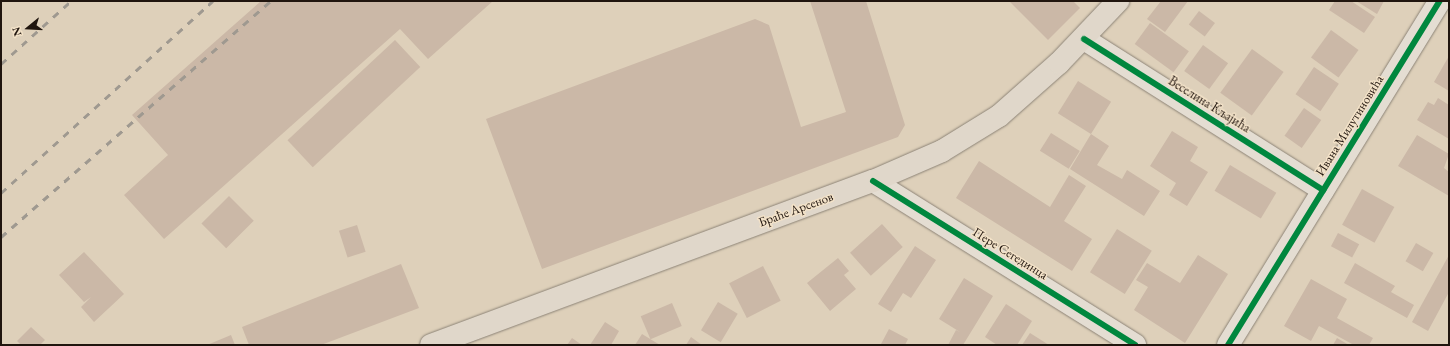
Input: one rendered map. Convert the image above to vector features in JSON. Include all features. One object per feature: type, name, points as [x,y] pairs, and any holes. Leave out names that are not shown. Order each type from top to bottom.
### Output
[{"type":"main road","name":"Браће Арсенов","points":[[440,344],[874,181],[942,151],[999,116],[1084,39],[1118,1]]},
{"type":"street","name":"Ивана Милутиновића","points":[[1228,345],[1440,1]]},
{"type":"street","name":"Веселина Кљајића","points":[[1084,39],[1323,190]]},
{"type":"street","name":"Пере Сегединца","points":[[874,181],[1136,345]]},
{"type":"building","points":[[261,1],[493,1],[428,59],[400,29],[164,239],[124,195],[168,155],[132,115]]},
{"type":"building","points":[[810,1],[866,1],[905,125],[898,137],[542,269],[486,119],[755,19],[769,25],[801,127],[846,112]]},
{"type":"building","points":[[1009,1],[1073,1],[1080,8],[1048,40]]},
{"type":"building","points":[[1161,1],[1188,1],[1165,32],[1147,19]]},
{"type":"building","points":[[1335,1],[1351,1],[1375,17],[1364,33],[1329,10]]},
{"type":"building","points":[[1356,1],[1384,1],[1377,14]]},
{"type":"building","points":[[1199,11],[1215,23],[1205,37],[1189,25]]},
{"type":"building","points":[[1150,23],[1189,51],[1174,72],[1135,44]]},
{"type":"building","points":[[1331,30],[1359,50],[1339,77],[1311,58]]},
{"type":"building","points":[[395,40],[420,67],[313,167],[287,140]]},
{"type":"building","points":[[1203,45],[1228,63],[1209,89],[1184,71]]},
{"type":"building","points":[[1252,49],[1284,72],[1252,116],[1220,93]]},
{"type":"building","points":[[1449,56],[1449,91],[1434,82]]},
{"type":"building","points":[[1314,67],[1339,84],[1320,111],[1296,94]]},
{"type":"building","points":[[1078,81],[1111,102],[1091,134],[1058,113]]},
{"type":"building","points":[[1438,98],[1449,105],[1449,139],[1417,120],[1428,102],[1434,105]]},
{"type":"building","points":[[1304,108],[1321,120],[1302,148],[1284,136]]},
{"type":"building","points":[[1172,131],[1198,147],[1190,161],[1208,172],[1187,206],[1169,195],[1176,183],[1150,166]]},
{"type":"building","points":[[1051,133],[1080,151],[1069,169],[1040,151]]},
{"type":"building","points":[[1091,134],[1109,146],[1097,165],[1122,179],[1127,170],[1160,191],[1144,216],[1070,169]]},
{"type":"building","points":[[1417,135],[1449,154],[1444,168],[1449,172],[1449,196],[1398,166]]},
{"type":"building","points":[[979,161],[1050,207],[1069,175],[1086,186],[1064,221],[1092,239],[1072,271],[956,198]]},
{"type":"building","points":[[1230,165],[1276,193],[1261,219],[1215,191]]},
{"type":"building","points":[[1362,189],[1394,207],[1374,243],[1342,225]]},
{"type":"building","points":[[229,196],[254,221],[226,248],[201,224]]},
{"type":"building","points":[[882,224],[903,247],[871,276],[850,253]]},
{"type":"building","points":[[357,225],[366,252],[348,258],[339,231]]},
{"type":"building","points":[[1117,229],[1152,251],[1125,294],[1090,272]]},
{"type":"building","points":[[1338,233],[1359,244],[1352,258],[1331,246]]},
{"type":"building","points":[[1416,243],[1433,253],[1423,271],[1406,261]]},
{"type":"building","points":[[915,246],[936,260],[911,298],[903,293],[891,312],[878,304]]},
{"type":"building","points":[[84,252],[124,294],[94,322],[81,307],[91,297],[84,302],[59,275]]},
{"type":"building","points":[[1198,255],[1228,274],[1185,343],[1134,310],[1148,287],[1136,280],[1147,263],[1180,283]]},
{"type":"building","points":[[1449,255],[1449,292],[1428,331],[1412,322]]},
{"type":"building","points":[[838,258],[849,271],[844,275],[856,289],[830,311],[807,283]]},
{"type":"building","points":[[1355,263],[1395,286],[1391,292],[1414,305],[1407,318],[1344,283]]},
{"type":"building","points":[[401,264],[419,308],[321,345],[249,345],[242,327]]},
{"type":"building","points":[[763,266],[781,301],[747,318],[729,283]]},
{"type":"building","points":[[964,278],[993,296],[963,345],[948,345],[956,330],[960,332],[939,319]]},
{"type":"building","points":[[1311,279],[1347,299],[1337,318],[1373,338],[1369,345],[1354,345],[1319,326],[1311,341],[1284,326]]},
{"type":"building","points":[[718,302],[738,314],[721,342],[701,330]]},
{"type":"building","points":[[672,303],[682,326],[650,339],[641,316]]},
{"type":"building","points":[[1006,304],[1032,321],[1017,345],[997,345],[985,337]]},
{"type":"building","points":[[605,322],[619,331],[611,345],[590,345]]},
{"type":"building","points":[[31,327],[45,340],[40,345],[21,345],[17,341]]},
{"type":"building","points":[[889,329],[908,339],[905,345],[881,344]]},
{"type":"building","points":[[1030,333],[1049,345],[1022,345]]},
{"type":"building","points":[[642,334],[660,345],[635,345]]},
{"type":"building","points":[[231,335],[235,345],[207,345]]},
{"type":"building","points":[[691,337],[702,345],[686,345]]},
{"type":"building","points":[[572,338],[582,345],[567,345]]},
{"type":"building","points":[[1337,338],[1349,345],[1333,345]]},
{"type":"railway","points":[[1,64],[71,1]]},
{"type":"railway","points":[[1,193],[213,1]]},
{"type":"railway","points":[[1,237],[271,1]]},
{"type":"cycle path","points":[[1228,345],[1440,1]]},
{"type":"cycle path","points":[[1084,39],[1323,190]]},
{"type":"cycle path","points":[[873,181],[1135,345]]}]
